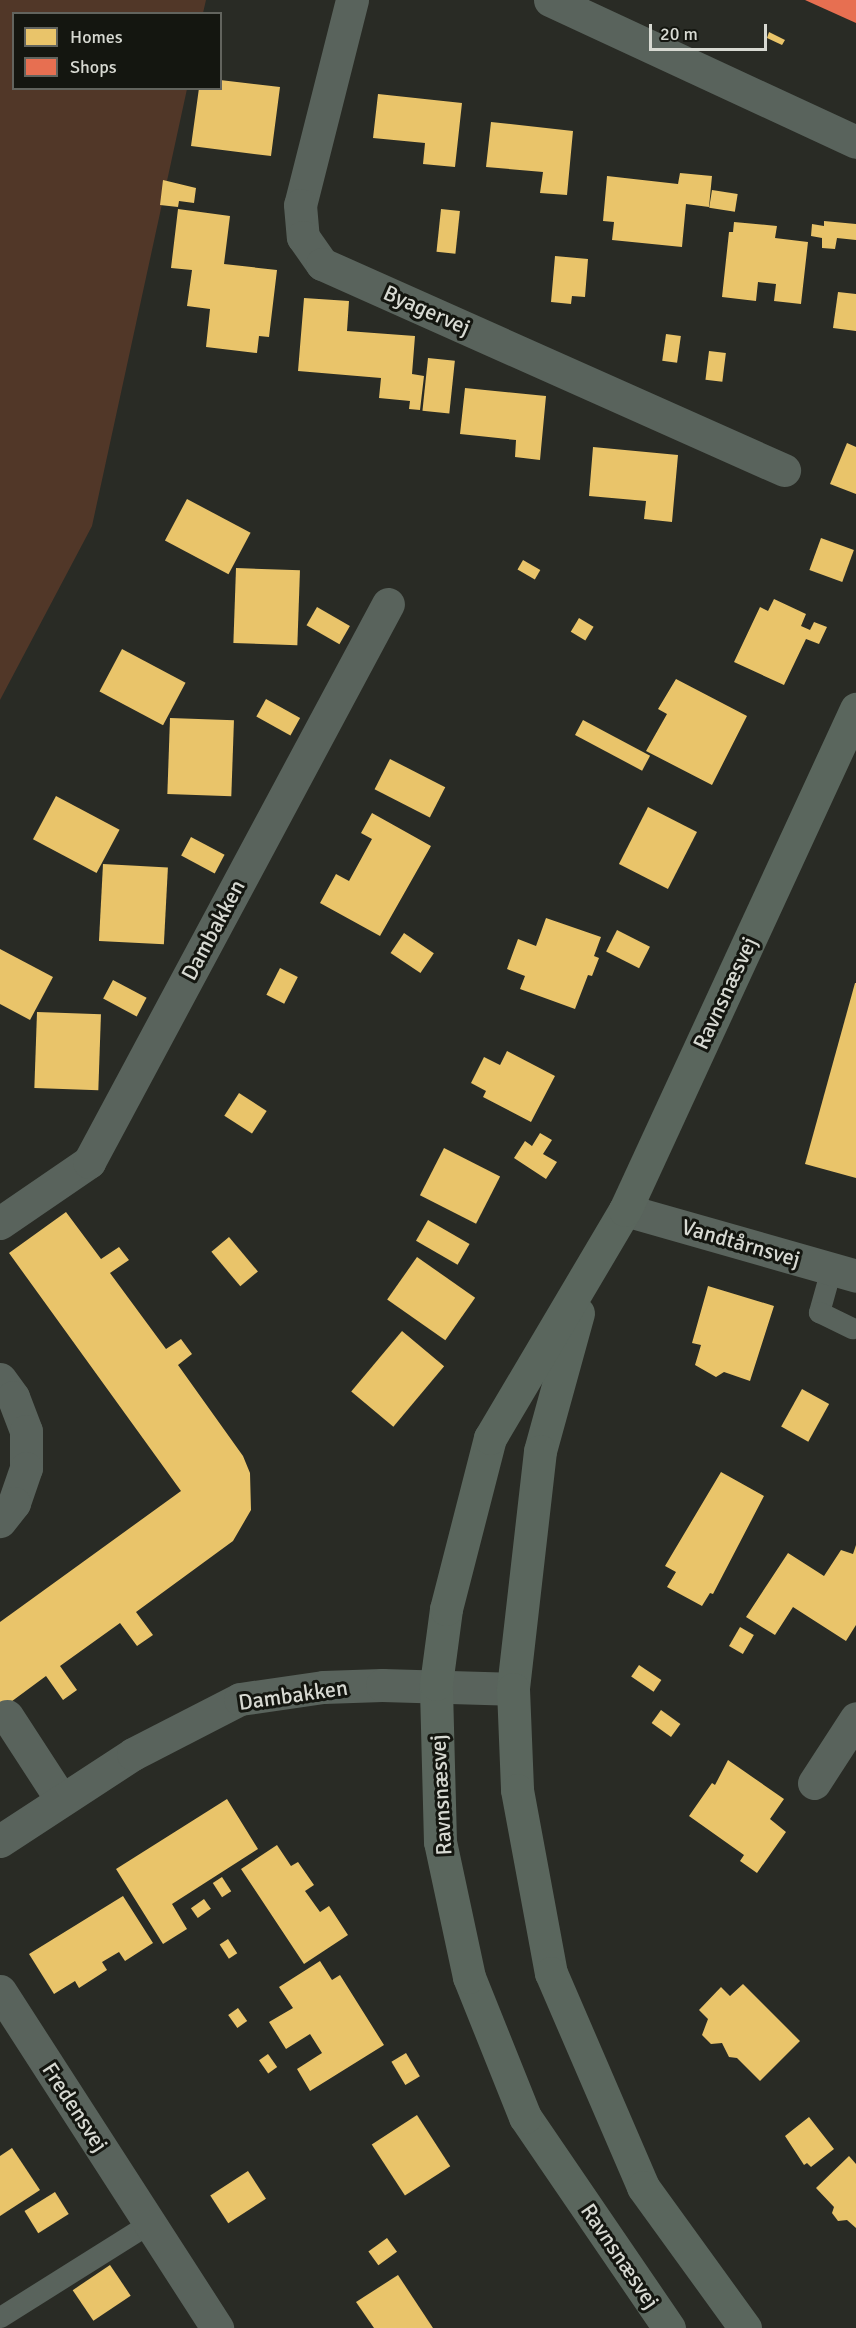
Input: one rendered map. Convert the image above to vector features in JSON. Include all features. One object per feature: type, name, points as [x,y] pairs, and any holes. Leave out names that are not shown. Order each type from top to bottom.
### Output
[{"type":"main road","name":"Ravnsnæsvej","points":[[669,2328],[525,2117],[469,1977],[440,1842],[436,1684],[446,1609],[490,1438],[625,1210],[856,709]]},
{"type":"main road","name":"Ravnsnæsvej","points":[[589,1274],[540,1451],[513,1689],[517,1790],[551,1973],[643,2187],[745,2328]]},
{"type":"street","name":"Byagervej","points":[[352,0],[300,205],[303,237],[322,264],[784,470]]},
{"type":"street","points":[[553,1],[856,142]]},
{"type":"street","name":"Dambakken","points":[[0,1223],[89,1162],[388,604]]},
{"type":"street","name":"Vandtårnsvej","points":[[625,1210],[844,1273]]},
{"type":"street","points":[[0,1379],[13,1397],[26,1431],[26,1468],[14,1503],[0,1521]]},
{"type":"street","name":"Dambakken","points":[[0,1841],[133,1754],[240,1699],[323,1687],[436,1684],[513,1689]]},
{"type":"street","points":[[7,1716],[61,1799]]},
{"type":"street","points":[[814,1783],[856,1718]]},
{"type":"street","name":"Fredensvej","points":[[0,1991],[217,2328]]},
{"type":"lane","points":[[844,1273],[819,1312],[852,1328]]},
{"type":"lane","points":[[0,2318],[150,2223]]},
{"type":"shaded area","points":[[0,0],[206,0],[203,12],[12,12],[12,90],[187,90],[92,526],[0,700]]},
{"type":"building: Homes","points":[[769,32],[785,40],[782,45],[767,38]]},
{"type":"building: Homes","points":[[222,80],[280,87],[271,156],[191,146],[199,90],[222,90]]},
{"type":"building: Homes","points":[[378,94],[462,103],[455,167],[423,164],[425,143],[373,138]]},
{"type":"building: Homes","points":[[491,122],[573,131],[567,195],[540,193],[543,172],[486,167]]},
{"type":"building: Homes","points":[[680,173],[712,176],[709,207],[686,204],[682,247],[612,240],[614,222],[603,221],[607,176],[678,184]]},
{"type":"building: Homes","points":[[163,180],[196,188],[194,203],[179,201],[178,207],[160,205]]},
{"type":"building: Homes","points":[[712,190],[738,194],[735,212],[709,208]]},
{"type":"building: Homes","points":[[178,209],[230,216],[224,264],[277,270],[269,337],[259,336],[257,353],[206,347],[210,309],[187,306],[192,270],[171,268]]},
{"type":"building: Homes","points":[[441,209],[460,211],[455,254],[437,252]]},
{"type":"building: Homes","points":[[824,221],[856,224],[856,240],[837,238],[835,249],[822,248],[822,238],[811,236],[812,224],[824,226]]},
{"type":"building: Homes","points":[[734,222],[777,226],[775,238],[808,242],[801,304],[774,301],[776,284],[758,282],[756,301],[722,297],[729,232],[733,232]]},
{"type":"building: Homes","points":[[555,256],[588,259],[585,297],[572,296],[571,304],[551,302]]},
{"type":"building: Homes","points":[[838,292],[856,294],[856,331],[833,328]]},
{"type":"building: Homes","points":[[304,298],[349,301],[347,331],[415,336],[412,374],[424,376],[420,410],[409,409],[410,401],[379,398],[381,378],[298,371]]},
{"type":"building: Homes","points":[[666,334],[681,336],[677,363],[662,361]]},
{"type":"building: Homes","points":[[709,351],[726,353],[722,382],[705,380]]},
{"type":"building: Homes","points":[[428,358],[455,361],[449,414],[422,411]]},
{"type":"building: Homes","points":[[465,388],[546,396],[540,460],[515,457],[516,440],[460,434]]},
{"type":"building: Homes","points":[[847,443],[856,447],[856,494],[830,484]]},
{"type":"building: Homes","points":[[593,447],[678,455],[672,522],[644,519],[646,501],[589,496]]},
{"type":"building: Homes","points":[[187,499],[251,533],[229,574],[165,540]]},
{"type":"building: Homes","points":[[821,538],[854,550],[842,582],[809,570]]},
{"type":"building: Homes","points":[[523,560],[540,570],[535,580],[518,570]]},
{"type":"building: Homes","points":[[236,568],[300,570],[297,645],[233,643]]},
{"type":"building: Homes","points":[[774,599],[806,614],[801,626],[810,630],[814,622],[827,627],[819,644],[806,639],[784,685],[734,662],[760,607],[768,611]]},
{"type":"building: Homes","points":[[317,607],[350,626],[339,644],[306,625]]},
{"type":"building: Homes","points":[[579,618],[594,627],[585,640],[571,632]]},
{"type":"building: Homes","points":[[122,649],[186,683],[163,725],[99,691]]},
{"type":"building: Homes","points":[[676,679],[747,716],[712,785],[646,751],[667,714],[658,709]]},
{"type":"building: Homes","points":[[266,699],[300,718],[290,735],[256,716]]},
{"type":"building: Homes","points":[[170,718],[234,720],[231,796],[167,794]]},
{"type":"building: Homes","points":[[583,720],[650,756],[642,771],[575,735]]},
{"type":"building: Homes","points":[[390,759],[445,787],[430,817],[375,789]]},
{"type":"building: Homes","points":[[56,796],[120,830],[97,873],[33,839]]},
{"type":"building: Homes","points":[[648,807],[697,832],[668,889],[619,864]]},
{"type":"building: Homes","points":[[372,813],[431,846],[380,936],[320,903],[336,874],[349,881],[372,839],[361,833]]},
{"type":"building: Homes","points":[[191,837],[225,855],[215,873],[181,856]]},
{"type":"building: Homes","points":[[103,864],[168,867],[164,944],[99,941]]},
{"type":"building: Homes","points":[[546,918],[601,937],[594,956],[599,958],[592,976],[588,975],[575,1009],[520,989],[525,976],[507,969],[518,939],[536,946]]},
{"type":"building: Homes","points":[[617,930],[650,947],[639,968],[606,951]]},
{"type":"building: Homes","points":[[404,933],[434,953],[420,973],[391,953]]},
{"type":"building: Homes","points":[[0,949],[53,977],[30,1020],[0,1004]]},
{"type":"building: Homes","points":[[280,968],[298,977],[284,1004],[266,995]]},
{"type":"building: Homes","points":[[113,980],[147,998],[137,1016],[103,999]]},
{"type":"building: Homes","points":[[856,983],[856,1178],[805,1164]]},
{"type":"building: Homes","points":[[37,1012],[101,1014],[98,1090],[34,1088]]},
{"type":"building: Homes","points":[[507,1051],[555,1076],[531,1122],[483,1097],[486,1091],[471,1083],[484,1057],[500,1065]]},
{"type":"building: Homes","points":[[239,1093],[267,1111],[252,1134],[224,1116]]},
{"type":"building: Homes","points":[[540,1133],[552,1140],[543,1154],[557,1162],[546,1179],[514,1158],[525,1141],[532,1146]]},
{"type":"building: Homes","points":[[444,1148],[500,1177],[476,1224],[420,1195]]},
{"type":"building: Homes","points":[[66,1212],[101,1259],[119,1247],[129,1260],[110,1273],[166,1349],[181,1339],[192,1354],[178,1365],[243,1456],[250,1473],[251,1510],[233,1541],[136,1612],[153,1635],[137,1646],[120,1623],[60,1666],[77,1690],[63,1700],[46,1676],[0,1710],[0,1622],[181,1491],[9,1253]]},
{"type":"building: Homes","points":[[428,1220],[470,1244],[458,1265],[416,1241]]},
{"type":"building: Homes","points":[[229,1237],[258,1271],[240,1286],[211,1252]]},
{"type":"building: Homes","points":[[417,1257],[475,1298],[445,1340],[387,1300]]},
{"type":"building: Homes","points":[[708,1286],[774,1306],[750,1381],[724,1372],[716,1377],[695,1365],[701,1345],[692,1343]]},
{"type":"building: Homes","points":[[402,1331],[444,1366],[393,1427],[351,1392]]},
{"type":"building: Homes","points":[[802,1389],[829,1404],[808,1442],[781,1427]]},
{"type":"building: Homes","points":[[721,1472],[764,1496],[713,1594],[710,1593],[702,1606],[667,1587],[676,1572],[665,1566]]},
{"type":"building: Homes","points":[[856,1545],[856,1625],[846,1641],[793,1607],[775,1635],[746,1617],[788,1553],[824,1576],[841,1550],[853,1554]]},
{"type":"building: Homes","points":[[740,1627],[754,1635],[743,1654],[729,1646]]},
{"type":"building: Homes","points":[[639,1665],[661,1680],[654,1692],[631,1677]]},
{"type":"building: Homes","points":[[661,1710],[680,1724],[671,1737],[652,1723]]},
{"type":"building: Homes","points":[[728,1760],[784,1799],[770,1819],[786,1832],[757,1873],[740,1861],[744,1855],[689,1816],[712,1783],[715,1785]]},
{"type":"building: Homes","points":[[227,1799],[258,1849],[172,1904],[187,1929],[163,1944],[116,1869]]},
{"type":"building: Homes","points":[[277,1845],[291,1866],[298,1862],[314,1885],[305,1891],[320,1912],[329,1906],[348,1935],[304,1964],[241,1869]]},
{"type":"building: Homes","points":[[222,1877],[231,1891],[222,1897],[213,1883]]},
{"type":"building: Homes","points":[[123,1896],[153,1943],[125,1961],[119,1952],[102,1962],[107,1970],[79,1988],[75,1981],[54,1994],[29,1954]]},
{"type":"building: Homes","points":[[204,1899],[211,1909],[198,1918],[191,1908]]},
{"type":"building: Homes","points":[[228,1939],[237,1953],[229,1959],[220,1944]]},
{"type":"building: Homes","points":[[320,1961],[332,1980],[340,1975],[384,2045],[310,2091],[297,2069],[322,2053],[310,2034],[286,2049],[269,2022],[293,2008],[279,1987]]},
{"type":"building: Homes","points":[[743,1984],[800,2041],[760,2081],[737,2058],[729,2057],[722,2043],[711,2044],[702,2035],[708,2019],[699,2010],[721,1987],[730,1996]]},
{"type":"building: Homes","points":[[238,2008],[247,2021],[237,2028],[228,2015]]},
{"type":"building: Homes","points":[[406,2053],[420,2076],[405,2085],[391,2062]]},
{"type":"building: Homes","points":[[268,2054],[277,2067],[268,2073],[259,2060]]},
{"type":"building: Homes","points":[[417,2115],[450,2166],[405,2196],[372,2144]]},
{"type":"building: Homes","points":[[809,2117],[834,2149],[811,2167],[807,2163],[804,2165],[785,2136]]},
{"type":"building: Homes","points":[[12,2148],[40,2190],[0,2216],[0,2156]]},
{"type":"building: Homes","points":[[849,2156],[856,2164],[856,2228],[847,2220],[838,2221],[832,2213],[834,2207],[816,2188]]},
{"type":"building: Homes","points":[[248,2171],[266,2199],[228,2223],[210,2196]]},
{"type":"building: Homes","points":[[55,2192],[69,2214],[38,2233],[24,2211]]},
{"type":"building: Homes","points":[[387,2238],[397,2252],[378,2265],[368,2252]]},
{"type":"building: Homes","points":[[110,2265],[131,2296],[93,2321],[73,2290]]},
{"type":"building: Homes","points":[[398,2275],[433,2328],[374,2328],[356,2302]]},
{"type":"building: Shops","points":[[805,0],[856,0],[856,23]]}]
